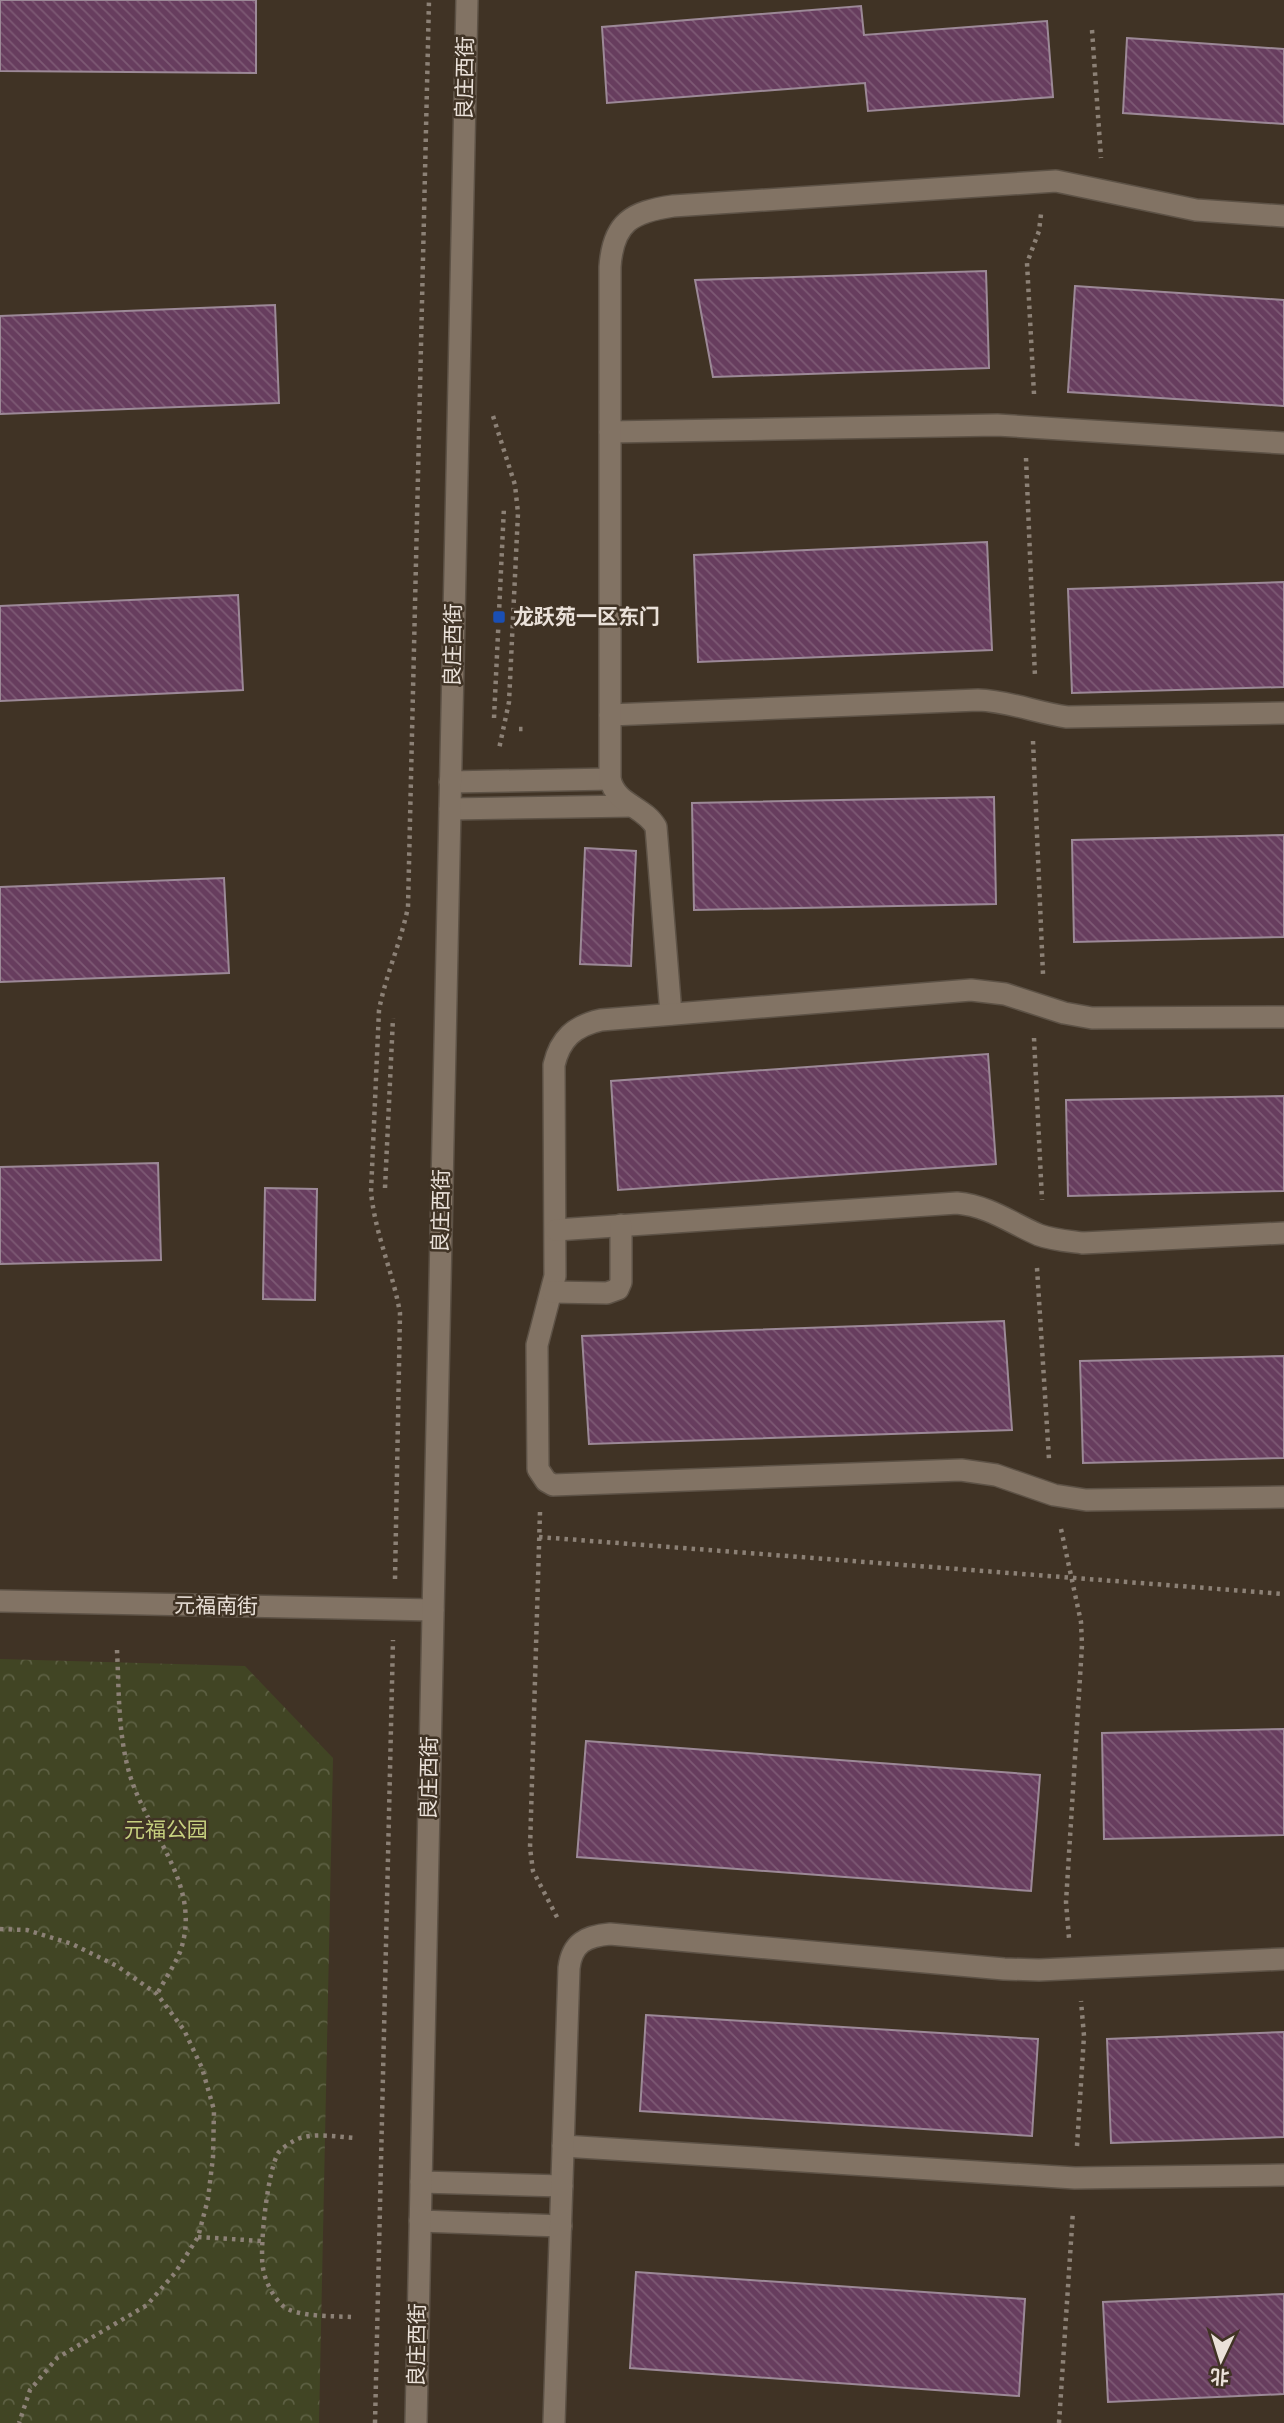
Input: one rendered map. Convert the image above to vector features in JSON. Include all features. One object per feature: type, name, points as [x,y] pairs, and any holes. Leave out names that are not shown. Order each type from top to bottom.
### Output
[{"type":"street","name":"良庄西街","points":[[416,2423],[467,0]]},
{"type":"street","points":[[671,1014],[658,837],[653,823],[617,795],[610,779],[611,253],[621,228],[630,218],[643,212],[673,206],[1056,181],[1196,210],[1284,216]]},
{"type":"street","points":[[610,432],[1028,425],[1284,443]]},
{"type":"street","points":[[611,715],[978,700],[1010,703],[1067,717],[1284,713]]},
{"type":"street","points":[[450,782],[610,779]]},
{"type":"street","points":[[450,809],[632,806]]},
{"type":"street","points":[[1284,1017],[1092,1018],[1064,1013],[1005,994],[971,990],[589,1023],[568,1035],[557,1055],[554,1077],[555,1276],[537,1345],[538,1460],[541,1476],[553,1485],[961,1470],[996,1475],[1054,1495],[1086,1500],[1284,1497]]},
{"type":"street","points":[[556,1230],[957,1203],[992,1210],[1040,1235],[1060,1241],[1083,1243],[1284,1233]]},
{"type":"street","points":[[552,1292],[607,1293],[618,1289],[621,1282],[621,1225]]},
{"type":"street","name":"元福南街","points":[[0,1601],[433,1611]]},
{"type":"street","points":[[554,2423],[569,1968],[573,1950],[579,1942],[588,1937],[610,1934],[1004,1969],[1075,1970],[1284,1959]]},
{"type":"street","points":[[563,2146],[1075,2178],[1284,2175]]},
{"type":"street","points":[[421,2182],[562,2186]]},
{"type":"street","points":[[420,2221],[561,2226]]},
{"type":"path","points":[[375,2423],[400,1313],[396,1287],[373,1217],[371,1192],[379,1010],[384,982],[403,933],[408,906],[429,0]]},
{"type":"path","points":[[1092,30],[1103,190]]},
{"type":"path","points":[[1040,182],[1042,217],[1027,263],[1035,388],[1026,447],[1035,673],[1033,728],[1044,962],[1033,1045],[1042,1205],[1037,1271],[1050,1467],[1081,1622],[1082,1644],[1066,1902],[1067,1928],[1083,2013],[1084,2036],[1059,2423]]},
{"type":"path","points":[[494,718],[504,507]]},
{"type":"path","points":[[385,1188],[383,1173],[388,1046],[393,1018]]},
{"type":"path","points":[[541,1476],[530,1860],[573,1950]]},
{"type":"path","points":[[539,1537],[1284,1594]]},
{"type":"path","points":[[117,1650],[122,1735],[129,1771],[140,1802],[179,1878],[184,1896],[186,1918],[179,1953],[157,1994]]},
{"type":"path","points":[[0,1929],[27,1930],[72,1944],[117,1966],[157,1994],[184,2029],[202,2068],[214,2110],[213,2157],[208,2199],[198,2237],[175,2273],[147,2305],[57,2358],[30,2390],[19,2423]]},
{"type":"path","points":[[351,2317],[305,2314],[284,2307],[270,2289],[263,2268],[262,2241],[272,2173],[278,2153],[295,2140],[313,2136],[355,2138]]},
{"type":"path","points":[[198,2237],[262,2241]]},
{"type":"green space","name":"元福公园","points":[[0,1659],[245,1666],[333,1758],[319,2423],[0,2423]]},
{"type":"building","points":[[0,0],[256,0],[256,73],[0,71]]},
{"type":"building","points":[[861,6],[864,35],[1047,21],[1053,97],[868,111],[865,83],[607,103],[602,27]]},
{"type":"building","points":[[1127,38],[1284,49],[1284,124],[1123,113]]},
{"type":"building","points":[[986,271],[989,368],[713,377],[695,280]]},
{"type":"building","points":[[1075,286],[1284,300],[1284,406],[1068,392]]},
{"type":"building","points":[[275,305],[279,403],[0,414],[0,316]]},
{"type":"building","points":[[987,542],[992,650],[698,662],[694,555]]},
{"type":"building","points":[[1284,582],[1284,687],[1072,693],[1068,589]]},
{"type":"building","points":[[238,595],[243,690],[0,701],[0,606]]},
{"type":"building","points":[[994,797],[996,904],[694,910],[692,803]]},
{"type":"building","points":[[1284,835],[1284,937],[1074,942],[1072,840]]},
{"type":"building","points":[[585,848],[636,851],[631,966],[580,964]]},
{"type":"building","points":[[224,878],[229,973],[0,982],[0,887]]},
{"type":"building","points":[[988,1054],[996,1164],[618,1190],[611,1081]]},
{"type":"building","points":[[1284,1096],[1284,1191],[1068,1196],[1066,1100]]},
{"type":"building","points":[[158,1163],[161,1260],[0,1264],[0,1167]]},
{"type":"building","points":[[265,1188],[317,1189],[315,1300],[263,1299]]},
{"type":"building","points":[[1004,1321],[1012,1430],[589,1444],[582,1336]]},
{"type":"building","points":[[1284,1356],[1284,1458],[1083,1463],[1080,1361]]},
{"type":"building","points":[[1284,1729],[1284,1835],[1104,1839],[1102,1733]]},
{"type":"building","points":[[586,1741],[1040,1775],[1031,1891],[577,1857]]},
{"type":"building","points":[[646,2015],[1038,2039],[1032,2136],[640,2111]]},
{"type":"building","points":[[1284,2032],[1284,2137],[1111,2143],[1107,2039]]},
{"type":"building","points":[[636,2272],[1025,2299],[1019,2396],[630,2368]]},
{"type":"building","points":[[1284,2294],[1284,2394],[1108,2402],[1103,2302]]},
{"type":"place","name":"龙跃苑一区东门","points":[[499,617]]}]
